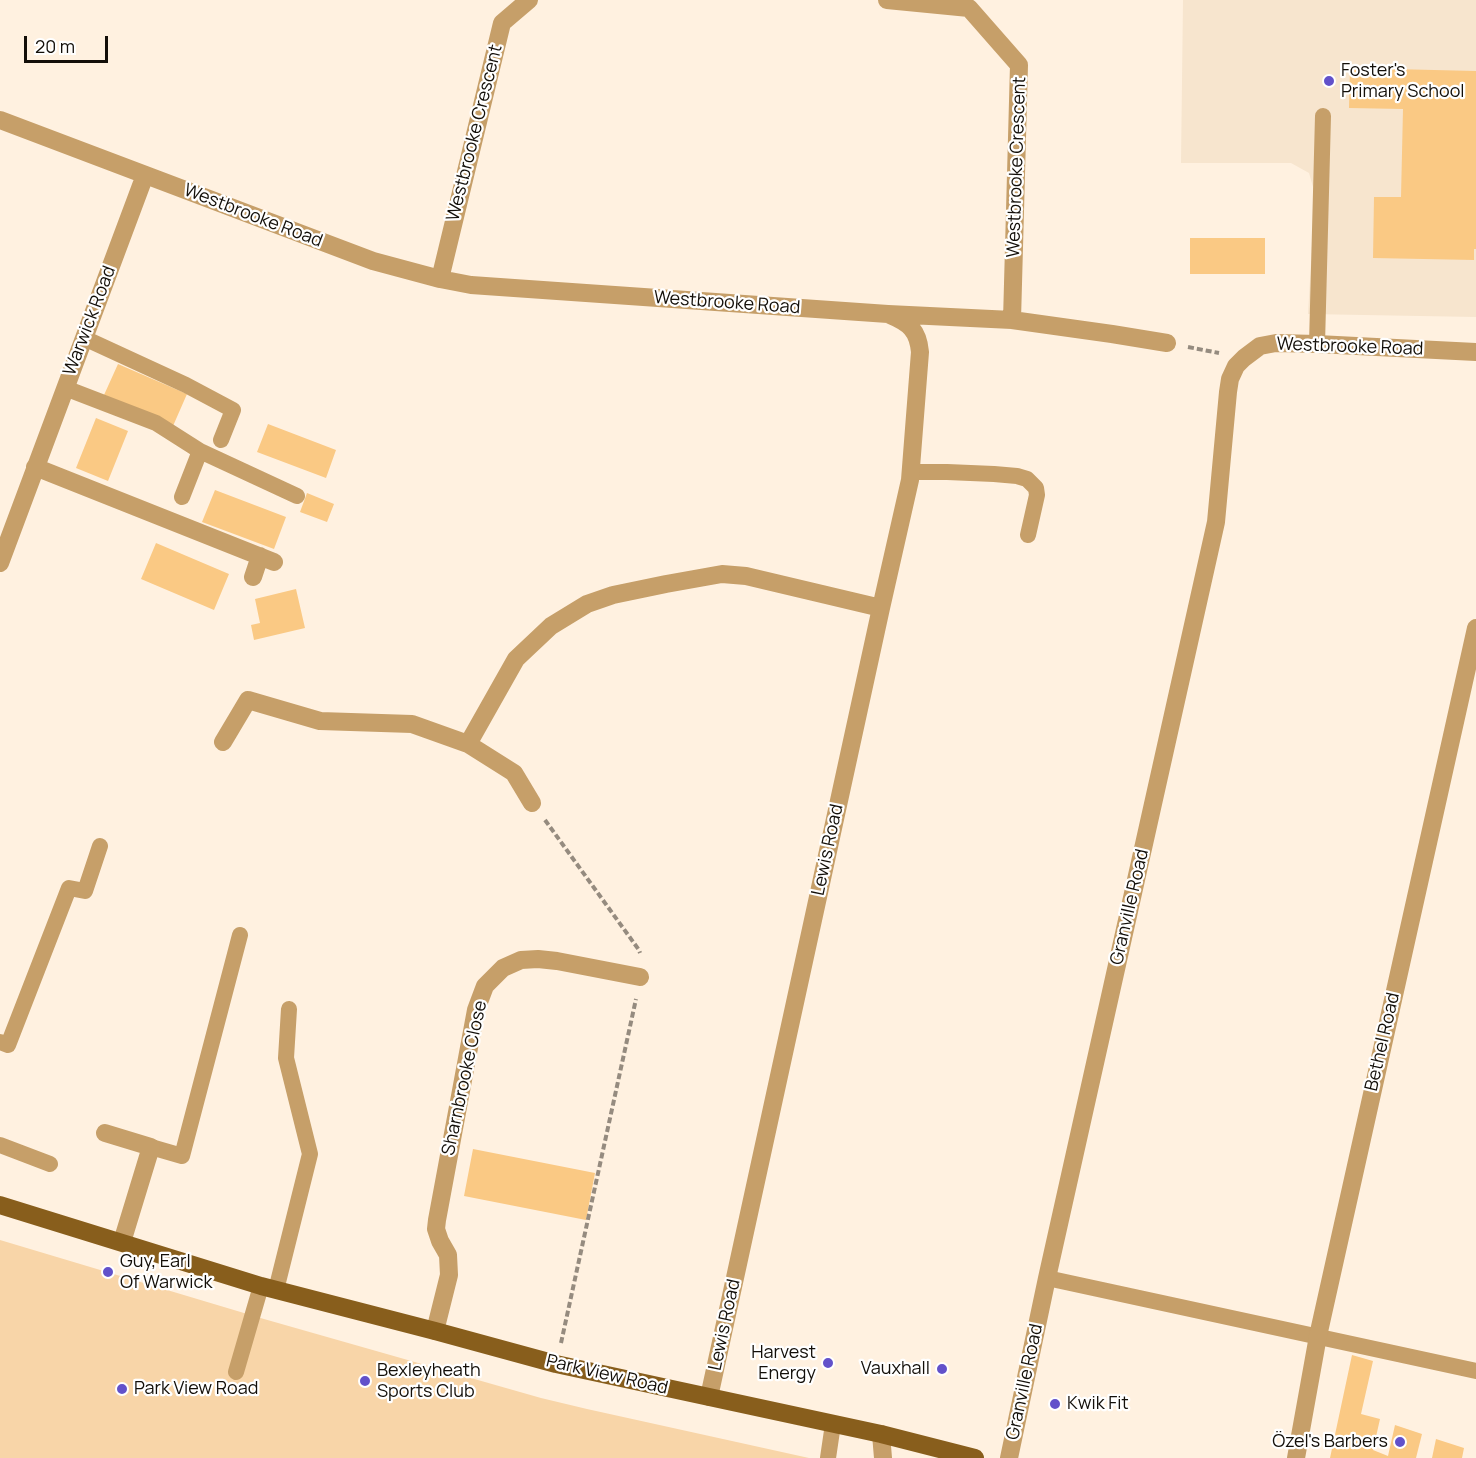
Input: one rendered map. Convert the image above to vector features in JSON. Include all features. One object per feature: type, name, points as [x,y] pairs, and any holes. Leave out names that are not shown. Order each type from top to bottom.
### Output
[{"type":"main road","name":"Park View Road","points":[[0,1205],[269,1288],[556,1364],[881,1434],[975,1458]]},
{"type":"street","name":"Westbrooke Crescent","points":[[440,279],[502,23],[529,0]]},
{"type":"street","name":"Westbrooke Crescent","points":[[887,0],[969,8],[1019,65],[1012,320]]},
{"type":"street","name":"Westbrooke Road","points":[[0,120],[373,261],[471,285],[888,314],[1012,320],[1112,333],[1167,343]]},
{"type":"street","name":"Warwick Road","points":[[0,563],[145,175]]},
{"type":"street","name":"Lewis Road","points":[[709,1397],[911,472],[919,340],[904,321],[888,314]]},
{"type":"street","name":"Westbrooke Road","points":[[1244,358],[1260,346],[1276,343],[1476,352]]},
{"type":"street","name":"Granville Road","points":[[1009,1458],[1216,522],[1230,379],[1236,366],[1244,358]]},
{"type":"street","points":[[35,467],[267,559],[253,577]]},
{"type":"street","points":[[468,744],[516,659],[551,626],[587,604],[613,595],[722,574],[746,576],[881,608]]},
{"type":"street","name":"Bethel Road","points":[[1296,1458],[1318,1336],[1476,628]]},
{"type":"street","points":[[223,742],[248,700],[320,721],[412,724],[468,744],[514,774],[532,803]]},
{"type":"street","name":"Sharnbrooke Close","points":[[435,1331],[450,1275],[448,1255],[436,1229],[437,1220],[476,1010],[485,986],[503,968],[521,960],[538,959],[640,977]]},
{"type":"street","points":[[105,1133],[151,1147],[122,1242]]},
{"type":"street","points":[[881,1434],[884,1458]]},
{"type":"lane","points":[[1317,344],[1323,116]]},
{"type":"lane","points":[[84,338],[186,385],[233,410],[221,440]]},
{"type":"lane","points":[[65,388],[156,423],[200,451],[297,496]]},
{"type":"lane","points":[[182,497],[200,451]]},
{"type":"lane","points":[[911,472],[994,474],[1027,479],[1036,488],[1037,495],[1028,535]]},
{"type":"lane","points":[[0,1042],[8,1045],[69,888],[85,891],[100,846]]},
{"type":"lane","points":[[151,1147],[182,1156],[240,935]]},
{"type":"lane","points":[[236,1372],[269,1288],[310,1154],[286,1058],[288,1009]]},
{"type":"lane","points":[[0,1145],[50,1164]]},
{"type":"lane","points":[[1047,1278],[1476,1371]]},
{"type":"lane","points":[[828,1458],[834,1424]]},
{"type":"path","points":[[1167,343],[1244,358]]},
{"type":"path","points":[[532,803],[639,950]]},
{"type":"path","points":[[556,1364],[640,977]]},
{"type":"shaded area","name":"Foster's Primary School","points":[[1183,0],[1476,0],[1476,317],[1308,314],[1315,194],[1309,173],[1291,163],[1181,163]]},
{"type":"shaded area","points":[[0,1240],[264,1319],[541,1398],[809,1458],[0,1458]]},
{"type":"building","points":[[1350,68],[1476,71],[1476,249],[1474,249],[1474,260],[1373,258],[1374,197],[1401,197],[1403,109],[1349,108]]},
{"type":"building","points":[[1190,238],[1265,238],[1265,274],[1190,274]]},
{"type":"building","points":[[118,364],[187,394],[173,426],[104,395]]},
{"type":"building","points":[[96,418],[128,431],[108,481],[76,468]]},
{"type":"building","points":[[268,424],[336,450],[326,478],[257,452]]},
{"type":"building","points":[[215,490],[286,517],[274,549],[202,522]]},
{"type":"building","points":[[307,493],[334,504],[327,522],[300,512]]},
{"type":"building","points":[[156,543],[229,574],[214,610],[141,579]]},
{"type":"building","points":[[296,589],[305,628],[254,640],[251,625],[260,623],[255,599]]},
{"type":"building","points":[[473,1149],[595,1173],[586,1220],[464,1196]]},
{"type":"building","points":[[1352,1355],[1373,1361],[1361,1414],[1380,1419],[1373,1450],[1388,1456],[1395,1425],[1422,1434],[1416,1458],[1330,1458]]},
{"type":"building","points":[[1436,1439],[1464,1448],[1462,1458],[1432,1458]]},
{"type":"place","name":"Foster's Primary School","points":[[1329,81]]},
{"type":"place","name":"Guy, Earl Of Warwick","points":[[108,1272]]},
{"type":"place","name":"Harvest Energy","points":[[828,1363]]},
{"type":"place","name":"Vauxhall","points":[[942,1369]]},
{"type":"place","name":"Bexleyheath Sports Club","points":[[365,1381]]},
{"type":"place","name":"Park View Road","points":[[122,1389]]},
{"type":"place","name":"Kwik Fit","points":[[1055,1404]]},
{"type":"place","name":"Özel's Barbers","points":[[1400,1442]]}]
